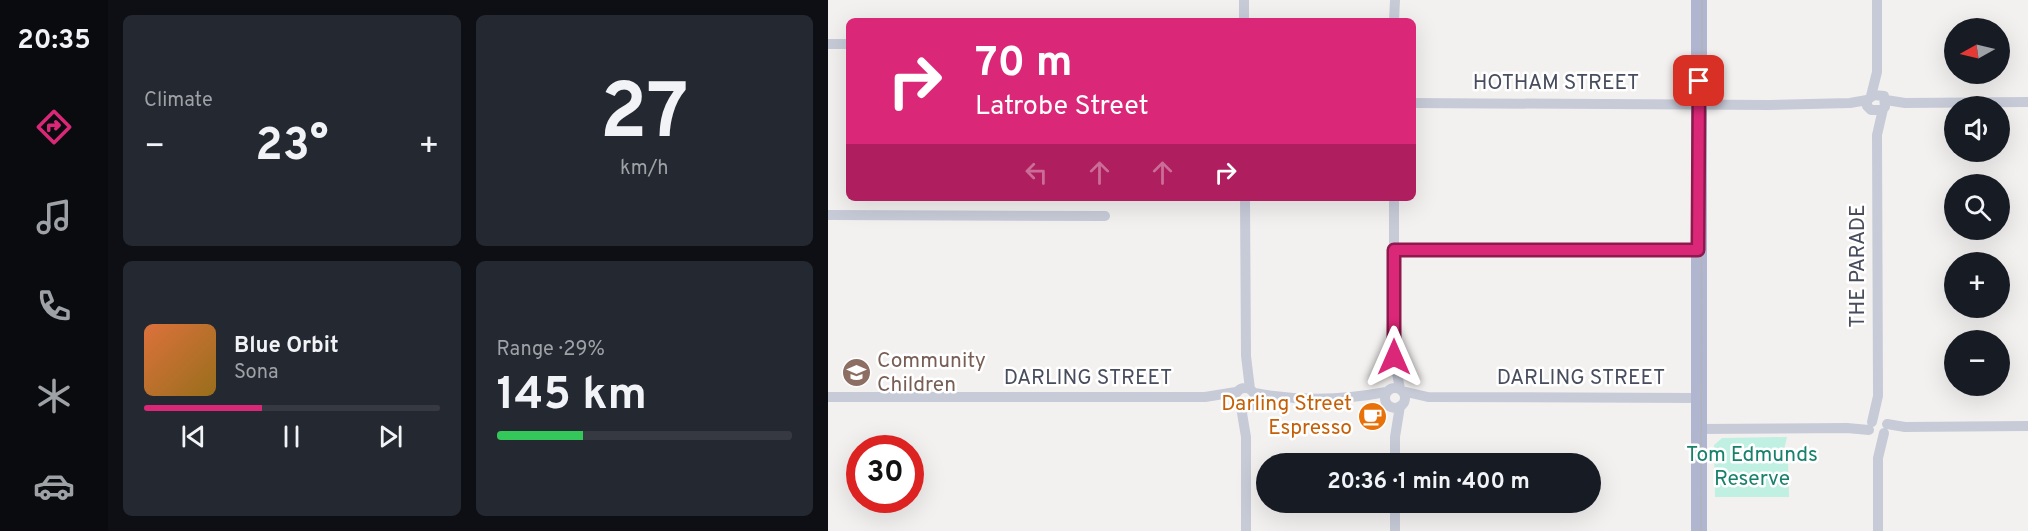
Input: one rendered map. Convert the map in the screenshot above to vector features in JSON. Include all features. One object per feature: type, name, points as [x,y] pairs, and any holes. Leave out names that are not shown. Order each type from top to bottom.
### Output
[{"type":"main road","points":[[1699,0],[1699,531]]},
{"type":"street","points":[[1244,0],[1244,18]]},
{"type":"street","points":[[1394,18],[1395,0]]},
{"type":"street","name":"THE PARADE","points":[[1877,0],[1878,396],[1885,427],[1878,458],[1878,531]]},
{"type":"street","points":[[828,44],[846,44]]},
{"type":"street","name":"HOTHAM STREET","points":[[1416,103],[2027,102]]},
{"type":"street","points":[[1245,201],[1246,531]]},
{"type":"street","points":[[1394,201],[1392,395],[1395,453]]},
{"type":"street","points":[[828,215],[1105,216]]},
{"type":"street","points":[[1394,250],[1698,250]]},
{"type":"street","points":[[1392,395],[1394,408],[1401,405]]},
{"type":"street","name":"DARLING STREET","points":[[828,397],[1356,398],[1392,395],[1699,398]]},
{"type":"street","name":"THE PARADE","points":[[1878,396],[1870,428],[1878,458]]},
{"type":"street","name":"DARLING STREET","points":[[1401,405],[1428,397]]},
{"type":"street","points":[[1395,437],[1401,405]]},
{"type":"street","points":[[1699,429],[2028,426]]},
{"type":"street","points":[[1395,513],[1395,531]]},
{"type":"green space","name":"Tom Edmunds Reserve","points":[[1787,437],[1782,458],[1788,459],[1789,497],[1715,497],[1714,445],[1722,438]]},
{"type":"tram line","points":[[1701,531],[1702,0]]},
{"type":"place","name":"Community Children","points":[[856,373]]},
{"type":"place","name":"Darling Street Espresso","points":[[1373,416]]},
{"type":"route","points":[[1394,357],[1394,250],[1698,250],[1699,81]]}]
